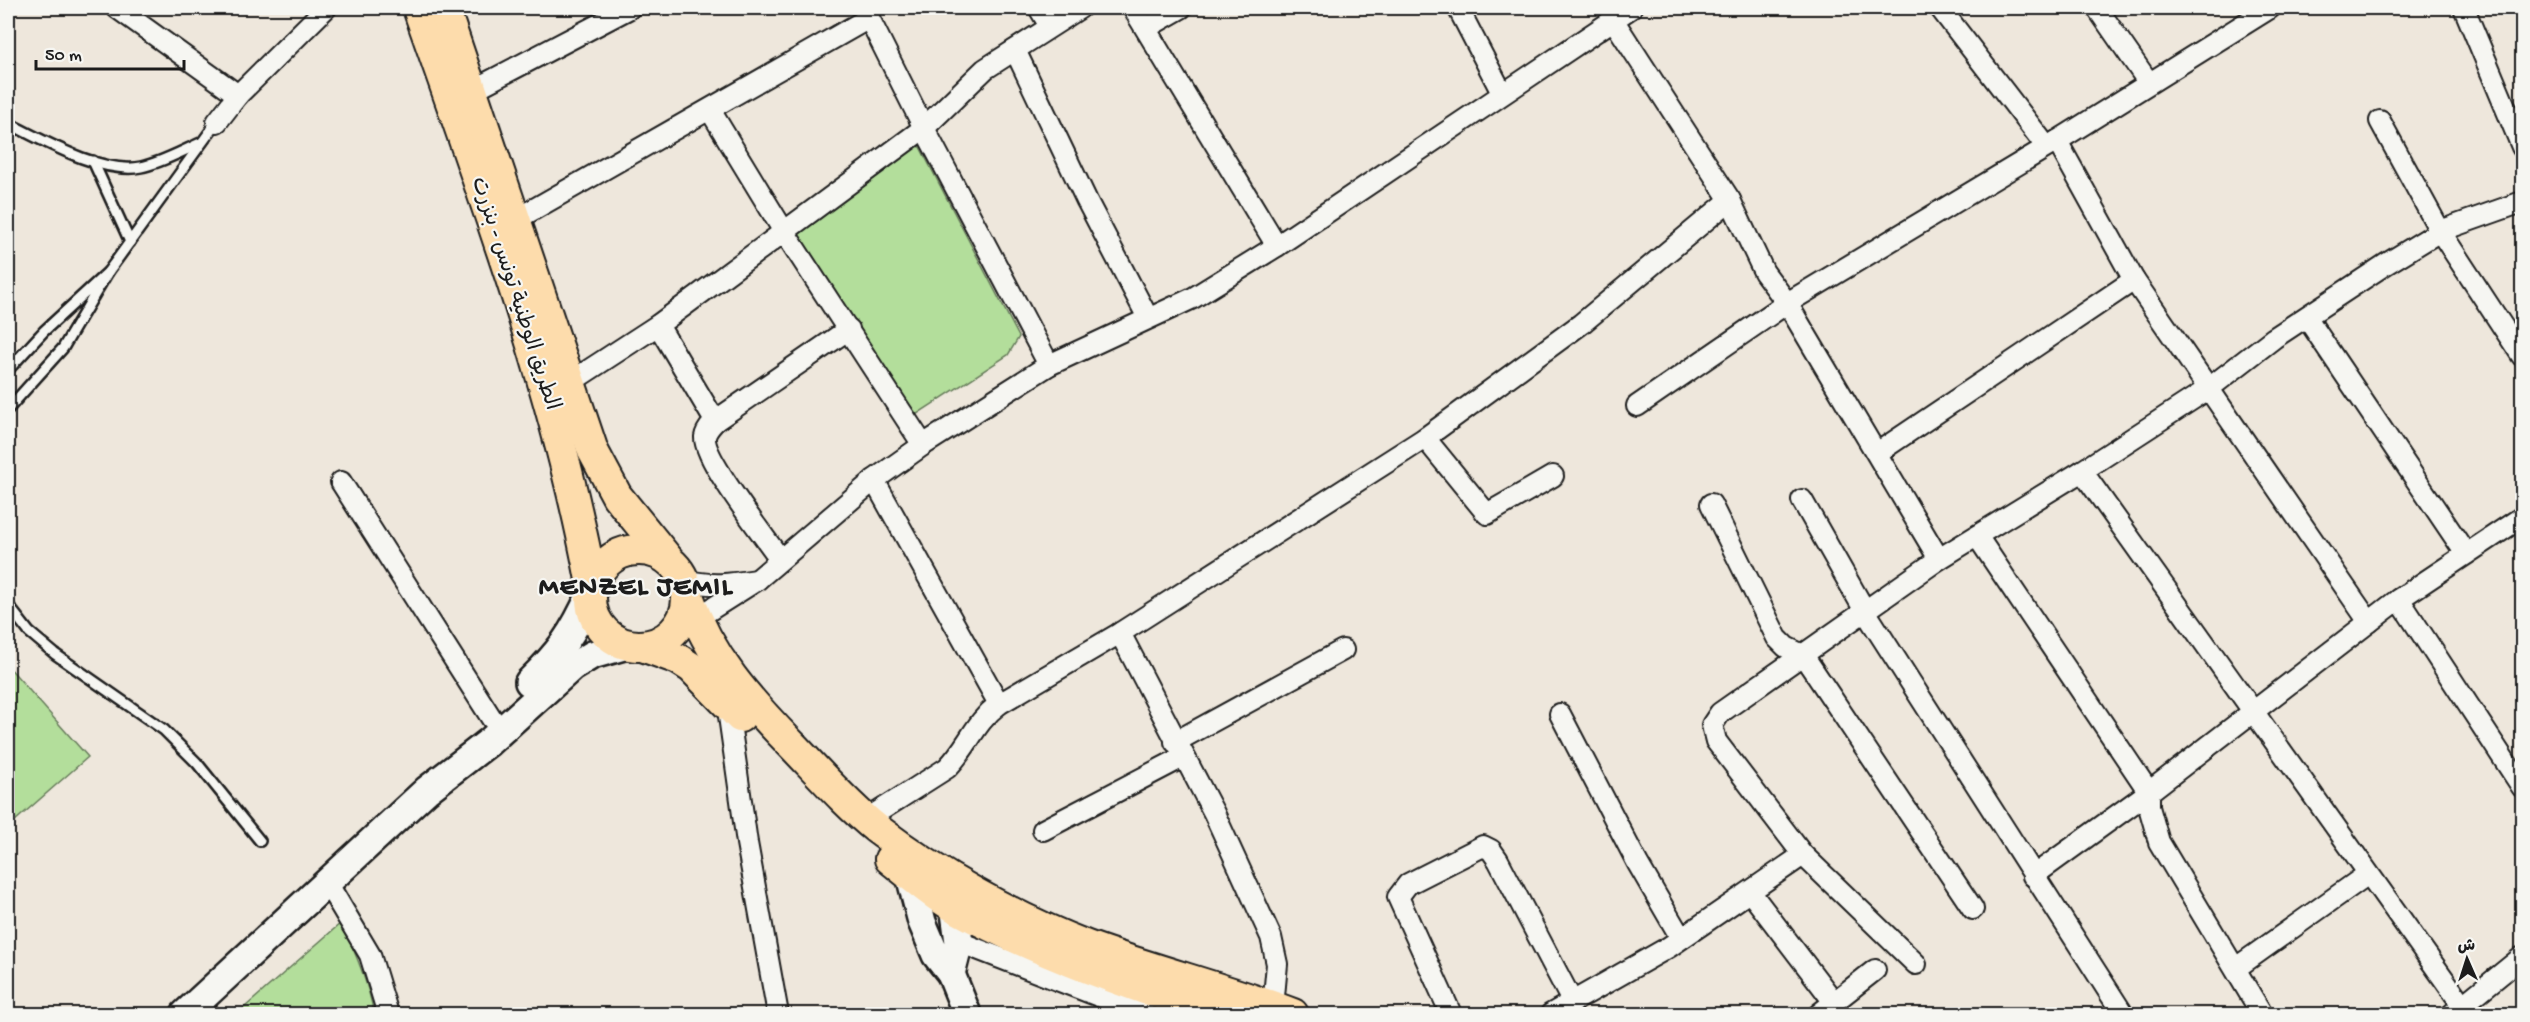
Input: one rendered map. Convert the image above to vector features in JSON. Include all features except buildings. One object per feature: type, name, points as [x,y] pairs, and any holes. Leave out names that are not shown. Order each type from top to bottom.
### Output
[{"type":"main road","name":"الطريق الوطنية تونس - بنزرت","points":[[418,8],[514,286],[579,515],[592,590]]},
{"type":"main road","name":"الطريق الوطنية تونس - بنزرت","points":[[444,8],[593,451],[606,479],[653,543],[711,649],[730,677],[770,723],[954,907],[1071,962],[1217,1014]]},
{"type":"main road","points":[[639,549],[654,552],[682,597],[658,643],[634,646],[612,638],[600,626],[592,611],[592,590],[599,571],[609,560],[623,552],[639,549]]},
{"type":"main road","name":"الطريق الوطنية تونس - بنزرت","points":[[634,646],[678,659],[692,668],[727,702],[768,750],[845,823],[907,861],[951,878],[1033,922],[1085,945],[1283,1011]]},
{"type":"street","points":[[117,8],[238,95]]},
{"type":"street","points":[[217,122],[238,95],[326,8]]},
{"type":"street","points":[[471,91],[630,8]]},
{"type":"street","points":[[1039,8],[1050,26]]},
{"type":"street","points":[[569,383],[658,325],[783,230],[924,128],[985,69],[1080,8]]},
{"type":"street","points":[[1133,8],[1277,246]]},
{"type":"street","points":[[1146,28],[1181,8]]},
{"type":"street","points":[[1458,8],[1502,93]]},
{"type":"street","points":[[682,597],[757,580],[874,480],[923,444],[1049,365],[1193,298],[1277,246],[1612,18],[1631,8]]},
{"type":"street","points":[[2097,8],[2149,83]]},
{"type":"street","points":[[1637,406],[1787,303],[2051,144],[2267,8]]},
{"type":"street","points":[[2464,8],[2523,147]]},
{"type":"street","points":[[1949,10],[2051,144],[2134,280],[2369,622]]},
{"type":"street","points":[[515,220],[710,110],[867,13],[924,128],[1049,365]]},
{"type":"street","points":[[1612,18],[1730,200],[1764,272],[1787,303],[1939,559]]},
{"type":"street","points":[[1015,50],[1087,201],[1148,318]]},
{"type":"street","points":[[710,110],[783,230],[923,444]]},
{"type":"street","points":[[2380,121],[2439,231],[2523,356]]},
{"type":"street","points":[[867,819],[947,768],[958,757],[982,717],[999,704],[1120,633],[1425,438],[1581,324],[1730,200]]},
{"type":"street","points":[[1916,964],[1803,855],[1716,741],[1712,725],[1720,713],[1939,559],[2082,471],[2208,389],[2247,358],[2439,231],[2523,202]]},
{"type":"street","points":[[1877,453],[2134,280]]},
{"type":"street","points":[[2307,318],[2466,554]]},
{"type":"street","points":[[658,325],[715,421]]},
{"type":"street","points":[[780,560],[708,452],[705,438],[707,429],[715,421],[849,329]]},
{"type":"street","points":[[1425,438],[1487,514],[1553,476]]},
{"type":"street","points":[[2082,471],[2255,711],[2368,873],[2457,1010],[2523,957]]},
{"type":"street","points":[[874,480],[999,704]]},
{"type":"street","points":[[340,482],[492,719]]},
{"type":"street","points":[[1802,500],[1865,611],[1933,714],[2032,876],[2123,1014]]},
{"type":"street","points":[[1712,504],[1769,626],[1786,647],[1803,655],[1973,909]]},
{"type":"street","points":[[2032,876],[2150,792],[2399,600],[2523,517]]},
{"type":"street","points":[[1977,537],[2150,792],[2149,807],[2159,842],[2262,1014]]},
{"type":"street","points":[[682,597],[703,585],[723,585],[757,580]]},
{"type":"street","points":[[427,790],[492,719],[560,652],[574,631],[592,590]]},
{"type":"street","points":[[2399,600],[2523,787]]},
{"type":"street","points":[[1120,633],[1214,813],[1276,951],[1283,1011]]},
{"type":"street","points":[[185,1014],[326,881],[427,790],[489,742],[572,667],[592,655],[634,646]]},
{"type":"street","points":[[1042,830],[1343,650]]},
{"type":"street","points":[[727,702],[747,843],[778,1014]]},
{"type":"street","points":[[1560,714],[1638,864],[1681,938]]},
{"type":"street","points":[[1451,1014],[1398,897],[1408,884],[1483,846],[1491,850],[1498,860],[1573,1003]]},
{"type":"street","points":[[1551,1014],[1681,938],[1751,893],[1803,855]]},
{"type":"street","points":[[907,861],[922,922],[936,955],[951,974],[967,1014]]},
{"type":"street","points":[[2236,968],[2368,873]]},
{"type":"street","points":[[951,878],[959,942],[951,974]]},
{"type":"street","points":[[326,881],[370,955],[388,1014]]},
{"type":"street","points":[[1751,893],[1834,1002]]},
{"type":"street","points":[[959,942],[1145,1014]]},
{"type":"street","points":[[1819,1014],[1875,970]]},
{"type":"lane","points":[[8,409],[63,348],[108,272],[217,122]]},
{"type":"lane","points":[[8,123],[93,161],[115,168],[141,167],[201,143]]},
{"type":"lane","points":[[93,161],[130,242]]},
{"type":"lane","points":[[8,370],[44,331],[108,272]]},
{"type":"lane","points":[[8,605],[29,632],[55,654],[164,730],[197,763],[260,841]]},
{"type":"green space","points":[[911,143],[920,147],[1019,337],[1008,355],[908,420],[793,230]]},
{"type":"green space","points":[[8,666],[88,757],[8,827]]},
{"type":"green space","points":[[341,923],[361,968],[374,1014],[237,1014]]},
{"type":"district","name":"MENZEL JEMIL","points":[[636,588]]}]
